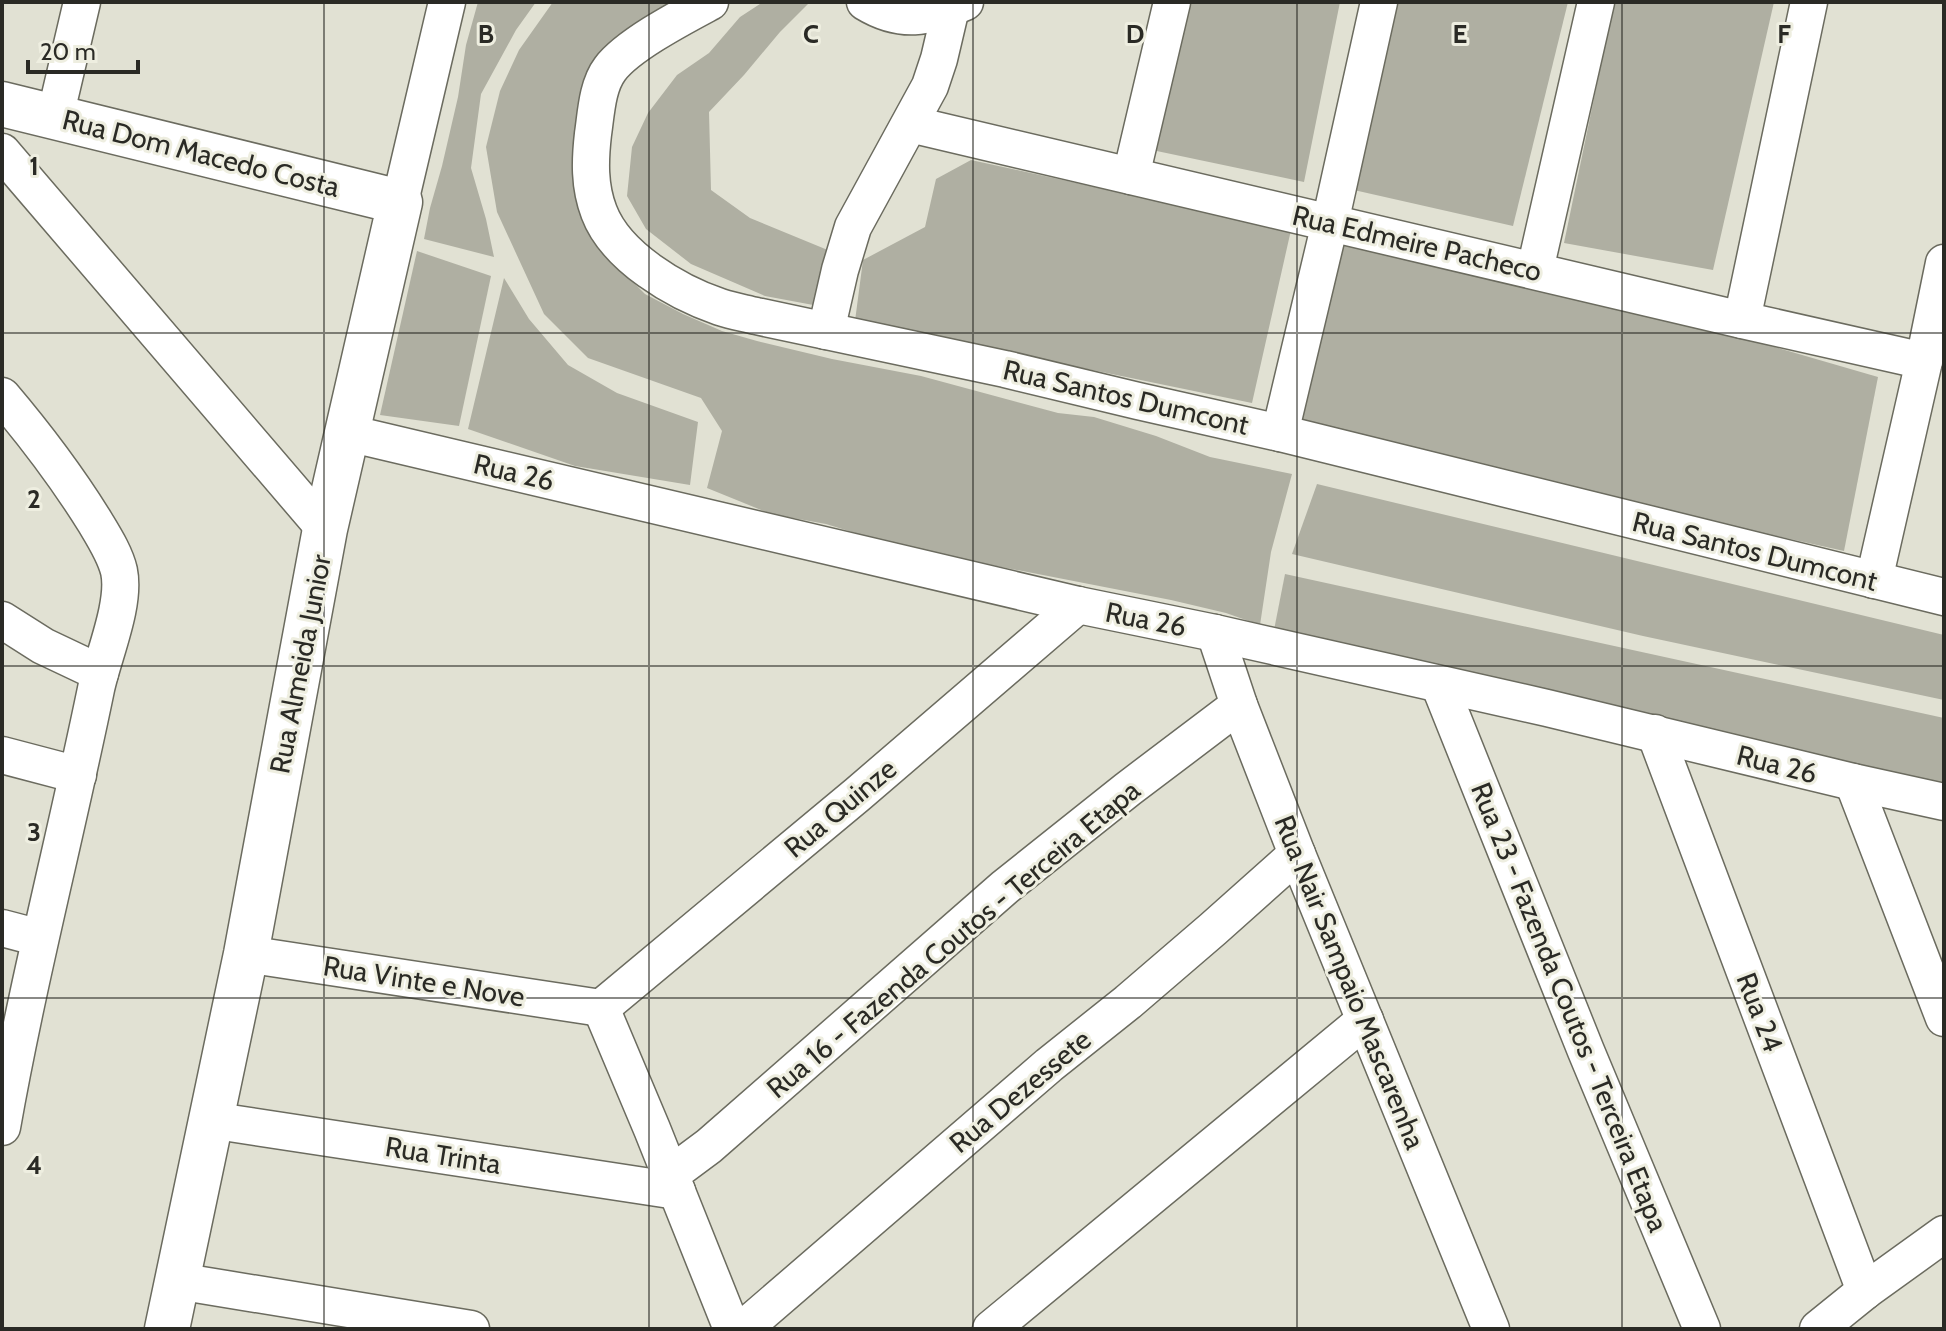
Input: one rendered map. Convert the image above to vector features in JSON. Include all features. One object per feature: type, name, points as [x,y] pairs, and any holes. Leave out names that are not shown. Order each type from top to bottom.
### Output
[{"type":"main road","name":"Rua Dom Macedo Costa","points":[[2,104],[400,202]]},
{"type":"main road","name":"Rua Almeida Junior","points":[[167,1329],[246,954],[325,529],[400,202]]},
{"type":"street","points":[[55,117],[82,2]]},
{"type":"street","name":"Rua Almeida Junior","points":[[400,202],[447,2]]},
{"type":"street","name":"Rua Santos Dumcont","points":[[710,2],[628,51],[607,73],[596,112],[590,171],[599,213],[608,230],[629,254],[652,273],[692,295],[719,306],[1280,433],[1944,597]]},
{"type":"street","points":[[865,2],[880,11],[917,18],[958,5]]},
{"type":"street","points":[[1131,176],[1172,2]]},
{"type":"street","points":[[1280,433],[1379,2]]},
{"type":"street","points":[[1535,270],[1596,2]]},
{"type":"street","points":[[1742,320],[1809,2]]},
{"type":"street","points":[[826,331],[853,227],[930,86],[958,5]]},
{"type":"street","name":"Rua Edmeire Pacheco","points":[[910,124],[1924,361]]},
{"type":"street","points":[[2,152],[325,529]]},
{"type":"street","points":[[1874,580],[1944,263]]},
{"type":"street","points":[[2,396],[38,438],[79,495],[116,561],[120,593],[4,1106]]},
{"type":"street","name":"Rua 26","points":[[348,433],[1078,605],[1655,733],[1944,802]]},
{"type":"street","name":"Rua Quinze","points":[[601,1008],[1078,605]]},
{"type":"street","points":[[2,620],[63,657],[100,673]]},
{"type":"street","name":"Rua Nair Sampaio Mascarenha","points":[[1215,633],[1239,705],[1297,854],[1491,1329]]},
{"type":"street","name":"Rua 23 - Fazenda Coutos - Terceira Etapa","points":[[1439,684],[1580,1037],[1702,1329]]},
{"type":"street","name":"Rua 16 - Fazenda Coutos - Terceira Etapa","points":[[673,1183],[732,1126],[1005,887],[1239,705]]},
{"type":"street","name":"Rua 24","points":[[1655,733],[1865,1291]]},
{"type":"street","points":[[2,755],[78,775]]},
{"type":"street","points":[[1853,782],[1944,1018]]},
{"type":"street","name":"Rua Dezessete","points":[[743,1329],[1049,1065],[1203,938],[1297,854]]},
{"type":"street","points":[[2,928],[40,938]]},
{"type":"street","name":"Rua Vinte e Nove","points":[[246,954],[601,1008]]},
{"type":"street","points":[[601,1008],[732,1329]]},
{"type":"street","points":[[991,1329],[1365,1020]]},
{"type":"street","name":"Rua Trinta","points":[[210,1120],[673,1183]]},
{"type":"street","points":[[1818,1329],[1944,1234]]},
{"type":"street","points":[[177,1281],[471,1329]]},
{"type":"building","points":[[478,2],[536,2],[516,30],[481,94],[471,168],[494,257],[424,239]]},
{"type":"building","points":[[553,2],[682,2],[634,30],[580,182],[594,243],[645,294],[722,331],[757,341],[921,376],[1058,413],[1094,417],[1210,457],[1292,474],[1271,552],[1260,625],[1171,600],[904,548],[826,524],[771,514],[707,488],[722,431],[701,398],[588,358],[544,314],[497,212],[486,147],[500,91],[519,50]]},
{"type":"building","points":[[763,2],[810,2],[709,112],[711,190],[750,218],[835,253],[824,307],[765,296],[691,264],[646,229],[627,196],[632,147],[648,113],[677,75],[709,53],[740,17]]},
{"type":"building","points":[[1180,2],[1340,2],[1304,182],[1152,150]]},
{"type":"building","points":[[1385,2],[1568,2],[1513,226],[1345,188]]},
{"type":"building","points":[[1614,2],[1774,2],[1713,270],[1564,243]]},
{"type":"building","points":[[971,160],[1291,230],[1252,403],[855,321],[863,260],[925,227],[936,179]]},
{"type":"building","points":[[1344,241],[1575,289],[1878,377],[1844,551],[1560,488],[1298,423]]},
{"type":"building","points":[[417,251],[491,276],[459,426],[380,415]]},
{"type":"building","points":[[504,278],[529,319],[568,365],[617,393],[698,422],[690,485],[575,466],[468,429]]},
{"type":"building","points":[[1317,484],[1944,635],[1944,700],[1643,636],[1292,554]]},
{"type":"building","points":[[1285,574],[1944,718],[1944,787],[1274,630]]}]
